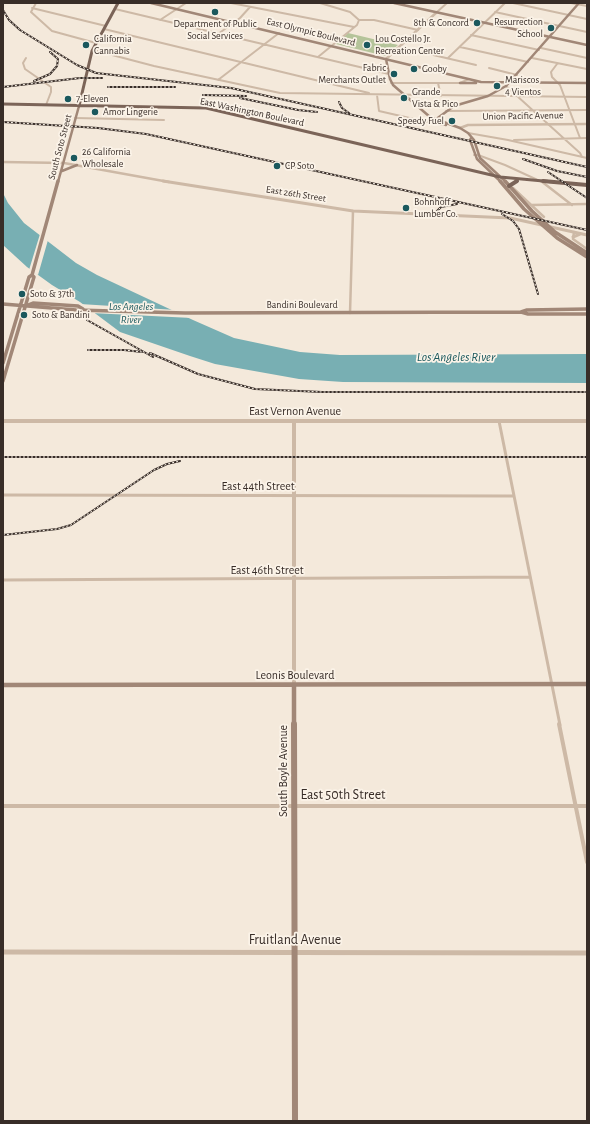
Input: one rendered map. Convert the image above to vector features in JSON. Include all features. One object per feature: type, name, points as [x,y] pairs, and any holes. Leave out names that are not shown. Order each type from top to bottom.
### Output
[{"type":"main road","name":"South Soto Street","points":[[3,381],[4,371],[34,277],[33,273],[62,171],[92,50],[118,3]]},
{"type":"main road","name":"East Olympic Boulevard","points":[[151,3],[332,45],[469,79],[486,82],[509,83],[587,83]]},
{"type":"main road","points":[[394,3],[587,46]]},
{"type":"main road","points":[[435,120],[446,110],[461,103],[488,96],[506,86],[579,4]]},
{"type":"main road","points":[[386,59],[392,83],[404,95],[435,120],[460,128],[468,133],[474,140],[476,155],[494,176]]},
{"type":"main road","points":[[460,83],[486,82]]},
{"type":"main road","name":"East Washington Boulevard","points":[[3,104],[188,107],[209,109],[501,179],[542,182]]},
{"type":"main road","points":[[423,121],[439,126],[449,125]]},
{"type":"main road","points":[[476,155],[486,163],[532,211],[555,232],[587,253]]},
{"type":"main road","points":[[62,171],[77,165]]},
{"type":"main road","name":"East Washington Boulevard","points":[[446,166],[474,171],[501,179],[587,186]]},
{"type":"main road","points":[[474,171],[484,171],[486,168]]},
{"type":"main road","points":[[501,179],[524,209],[539,223],[564,243],[587,257]]},
{"type":"main road","points":[[509,186],[511,183],[517,181]]},
{"type":"main road","name":"Bandini Boulevard","points":[[3,304],[76,310],[83,308],[185,314],[521,312],[528,314],[587,314]]},
{"type":"main road","name":"South Soto Street","points":[[3,363],[25,305]]},
{"type":"main road","name":"Bandini Boulevard","points":[[521,312],[527,310],[587,309]]},
{"type":"main road","name":"Leonis Boulevard","points":[[3,685],[587,684]]},
{"type":"main road","name":"South Boyle Avenue","points":[[294,685],[295,1121]]},
{"type":"street","points":[[36,3],[32,8],[32,13],[52,31],[96,43]]},
{"type":"street","points":[[160,20],[186,3]]},
{"type":"street","points":[[232,3],[250,8],[354,27]]},
{"type":"street","points":[[320,3],[350,12],[359,20],[374,20],[418,30]]},
{"type":"street","points":[[411,7],[415,3]]},
{"type":"street","points":[[386,59],[447,3]]},
{"type":"street","points":[[448,58],[505,3]]},
{"type":"street","points":[[513,3],[587,19]]},
{"type":"street","points":[[571,3],[587,6]]},
{"type":"street","points":[[32,8],[376,94]]},
{"type":"street","points":[[218,34],[235,22],[250,8]]},
{"type":"street","points":[[115,9],[389,74]]},
{"type":"street","points":[[495,12],[587,32]]},
{"type":"street","points":[[318,57],[354,27],[359,20]]},
{"type":"street","points":[[218,80],[279,33]]},
{"type":"street","points":[[471,35],[587,58]]},
{"type":"street","points":[[460,46],[528,62]]},
{"type":"street","points":[[399,47],[476,65]]},
{"type":"street","points":[[92,50],[280,93],[587,97]]},
{"type":"street","points":[[26,58],[24,60],[25,69],[46,83],[52,92],[46,105]]},
{"type":"street","points":[[532,58],[587,70]]},
{"type":"street","points":[[558,64],[551,72],[570,110],[580,138]]},
{"type":"street","points":[[489,68],[516,75]]},
{"type":"street","points":[[392,83],[460,83],[469,79]]},
{"type":"street","points":[[438,83],[441,96]]},
{"type":"street","points":[[506,86],[565,139],[582,157]]},
{"type":"street","points":[[376,94],[379,111],[429,122],[435,120]]},
{"type":"street","points":[[446,110],[587,110]]},
{"type":"street","points":[[76,118],[159,118],[164,120]]},
{"type":"street","name":"Union Pacific Avenue","points":[[460,128],[468,125],[587,124]]},
{"type":"street","points":[[468,133],[508,140],[587,158]]},
{"type":"street","points":[[508,140],[587,138]]},
{"type":"street","points":[[476,155],[493,160],[542,182],[572,204]]},
{"type":"street","points":[[486,163],[493,160]]},
{"type":"street","name":"East 26th Street","points":[[3,162],[64,163],[191,186],[353,211],[504,218],[587,235]]},
{"type":"street","points":[[524,180],[527,176],[526,174]]},
{"type":"street","points":[[509,186],[517,190],[544,217]]},
{"type":"street","points":[[531,204],[587,204]]},
{"type":"street","points":[[350,313],[353,211]]},
{"type":"street","points":[[574,232],[573,237],[587,249]]},
{"type":"street","points":[[573,237],[582,234]]},
{"type":"street","name":"East Vernon Avenue","points":[[3,421],[587,421]]},
{"type":"street","name":"South Boyle Avenue","points":[[294,421],[294,685]]},
{"type":"street","points":[[499,421],[587,862]]},
{"type":"street","name":"East 44th Street","points":[[3,495],[514,496]]},
{"type":"street","name":"East 46th Street","points":[[3,580],[294,580],[530,577]]},
{"type":"street","name":"East 50th Street","points":[[3,806],[587,806]]},
{"type":"street","name":"Fruitland Avenue","points":[[3,952],[587,953]]},
{"type":"green space","name":"Lou Costello Jr. Recreation Center","points":[[348,33],[398,45],[385,56],[336,44]]},
{"type":"water","name":"Los Angeles River","points":[[3,193],[8,203],[24,223],[76,263],[97,275],[234,338],[300,352],[340,355],[587,354],[587,383],[343,382],[299,379],[215,364],[190,356],[120,332],[80,302],[52,285],[27,267],[3,245]]},
{"type":"pier","points":[[40,234],[48,240],[38,275],[29,270]]},
{"type":"pier","points":[[80,304],[176,310],[192,318],[91,313]]},
{"type":"railway","points":[[3,10],[9,20],[20,30],[77,65],[96,73],[231,88],[587,167]]},
{"type":"railway","points":[[34,81],[50,74],[57,66],[58,59],[50,52]]},
{"type":"railway","points":[[3,87],[80,78],[102,78]]},
{"type":"railway","points":[[108,87],[175,87]]},
{"type":"railway","points":[[203,95],[246,96]]},
{"type":"railway","points":[[240,98],[298,110],[317,112]]},
{"type":"railway","points":[[339,102],[342,108],[349,113]]},
{"type":"railway","points":[[3,122],[98,128],[146,134],[587,230]]},
{"type":"railway","points":[[523,159],[557,171],[587,177]]},
{"type":"railway","points":[[548,172],[587,198]]},
{"type":"railway","points":[[433,215],[441,207],[457,204]]},
{"type":"railway","points":[[502,214],[513,221],[519,229],[538,294]]},
{"type":"railway","points":[[87,320],[153,357]]},
{"type":"railway","points":[[88,350],[124,350],[142,352]]},
{"type":"railway","points":[[150,353],[198,374],[255,389],[322,392],[587,392]]},
{"type":"railway","points":[[3,457],[587,457]]},
{"type":"railway","points":[[3,535],[57,529],[71,525],[154,470],[167,464],[180,461]]},
{"type":"place","name":"Department of Public Social Services","points":[[215,12]]},
{"type":"place","name":"8th & Concord","points":[[477,23]]},
{"type":"place","name":"Resurrection School","points":[[551,28]]},
{"type":"place","name":"California Cannabis","points":[[86,45]]},
{"type":"place","name":"Lou Costello Jr. Recreation Center","points":[[367,45]]},
{"type":"place","name":"Gooby","points":[[414,69]]},
{"type":"place","name":"Fabric Merchants Outlet","points":[[394,74]]},
{"type":"place","name":"Mariscos 4 Vientos","points":[[497,86]]},
{"type":"place","name":"Grande Vista & Pico","points":[[404,98]]},
{"type":"place","name":"7-Eleven","points":[[68,99]]},
{"type":"place","name":"Amor Lingerie","points":[[95,112]]},
{"type":"place","name":"Speedy Fuel","points":[[452,121]]},
{"type":"place","name":"26 California Wholesale","points":[[74,158]]},
{"type":"place","name":"CP Soto","points":[[277,166]]},
{"type":"place","name":"Bohnhoff Lumber Co.","points":[[406,208]]},
{"type":"place","name":"Soto & 37th","points":[[22,294]]},
{"type":"place","name":"Soto & Bandini","points":[[24,315]]}]
